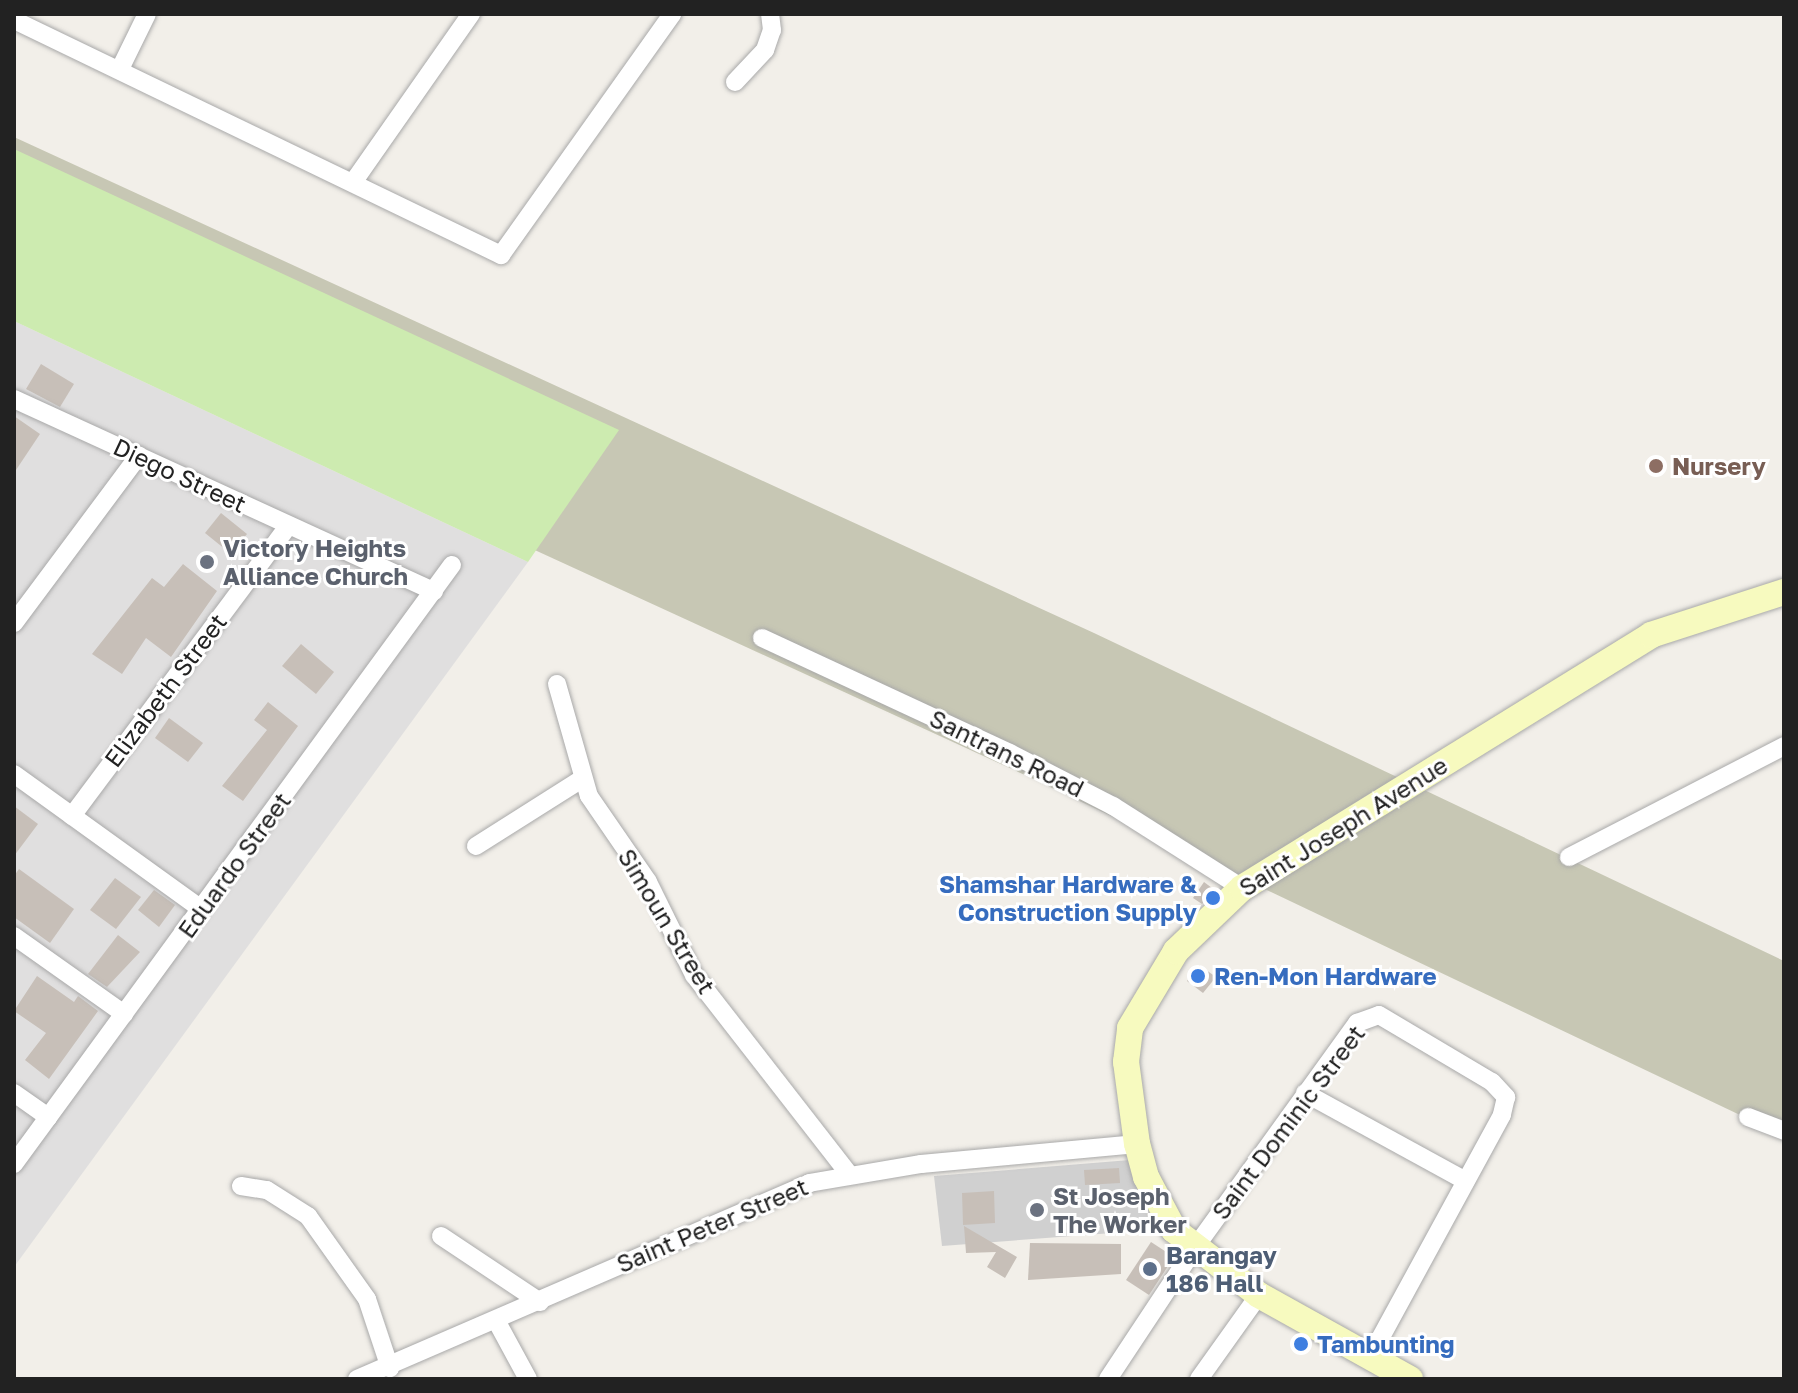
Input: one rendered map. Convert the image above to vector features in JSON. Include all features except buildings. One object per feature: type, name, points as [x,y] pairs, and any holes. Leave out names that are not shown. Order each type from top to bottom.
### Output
[{"type":"main road","name":"Saint Joseph Avenue","points":[[1410,1379],[1259,1295],[1194,1249],[1158,1204],[1137,1144],[1126,1062],[1130,1028],[1176,951],[1242,888],[1651,635],[1784,592]]},
{"type":"street","points":[[120,69],[147,14]]},
{"type":"street","points":[[354,181],[471,14]]},
{"type":"street","points":[[14,20],[354,181],[501,255],[672,14]]},
{"type":"street","points":[[735,82],[765,50],[772,30],[770,14]]},
{"type":"street","name":"Diego Street","points":[[14,399],[434,591]]},
{"type":"street","points":[[14,623],[139,455]]},
{"type":"street","name":"Elizabeth Street","points":[[72,816],[288,526]]},
{"type":"street","name":"Eduardo Street","points":[[14,1164],[452,565]]},
{"type":"street","name":"Santrans Road","points":[[762,638],[1049,773],[1242,888]]},
{"type":"street","name":"Simoun Street","points":[[557,684],[582,779],[598,812],[648,882],[694,975],[849,1174]]},
{"type":"street","points":[[1569,857],[1784,746]]},
{"type":"street","points":[[14,774],[201,909]]},
{"type":"street","points":[[476,846],[582,779]]},
{"type":"street","points":[[14,936],[124,1014]]},
{"type":"street","name":"Saint Dominic Street","points":[[1108,1379],[1194,1249],[1305,1093],[1357,1023],[1368,1017],[1389,1019],[1492,1082],[1506,1097],[1502,1115],[1370,1357]]},
{"type":"street","points":[[14,1093],[48,1117]]},
{"type":"street","points":[[1305,1093],[1466,1181]]},
{"type":"street","points":[[1748,1117],[1784,1131]]},
{"type":"street","name":"Saint Peter Street","points":[[357,1379],[497,1322],[759,1200],[849,1174],[1137,1144]]},
{"type":"street","points":[[241,1186],[267,1190],[308,1216],[367,1299],[390,1368]]},
{"type":"street","points":[[441,1236],[540,1302]]},
{"type":"street","points":[[1199,1379],[1259,1295]]},
{"type":"street","points":[[497,1322],[528,1379]]},
{"type":"shaded area","points":[[14,137],[1094,633],[1784,961],[1784,1136],[1027,776],[14,311]]},
{"type":"shaded area","points":[[14,321],[528,562],[14,1267]]},
{"type":"shaded area","points":[[1130,1160],[1152,1230],[942,1246],[934,1176]]},
{"type":"green space","points":[[14,149],[619,430],[528,562],[14,321]]},
{"type":"place","name":"Nursery","points":[[1656,466]]},
{"type":"place","name":"Victory Heights Alliance Church","points":[[207,562]]},
{"type":"place","name":"Shamshar Hardware & Construction Supply","points":[[1213,898]]},
{"type":"place","name":"Ren-Mon Hardware","points":[[1198,976]]},
{"type":"place","name":"St Joseph The Worker","points":[[1037,1210]]},
{"type":"place","name":"Barangay 186 Hall","points":[[1150,1269]]},
{"type":"place","name":"Tambunting","points":[[1301,1344]]}]
